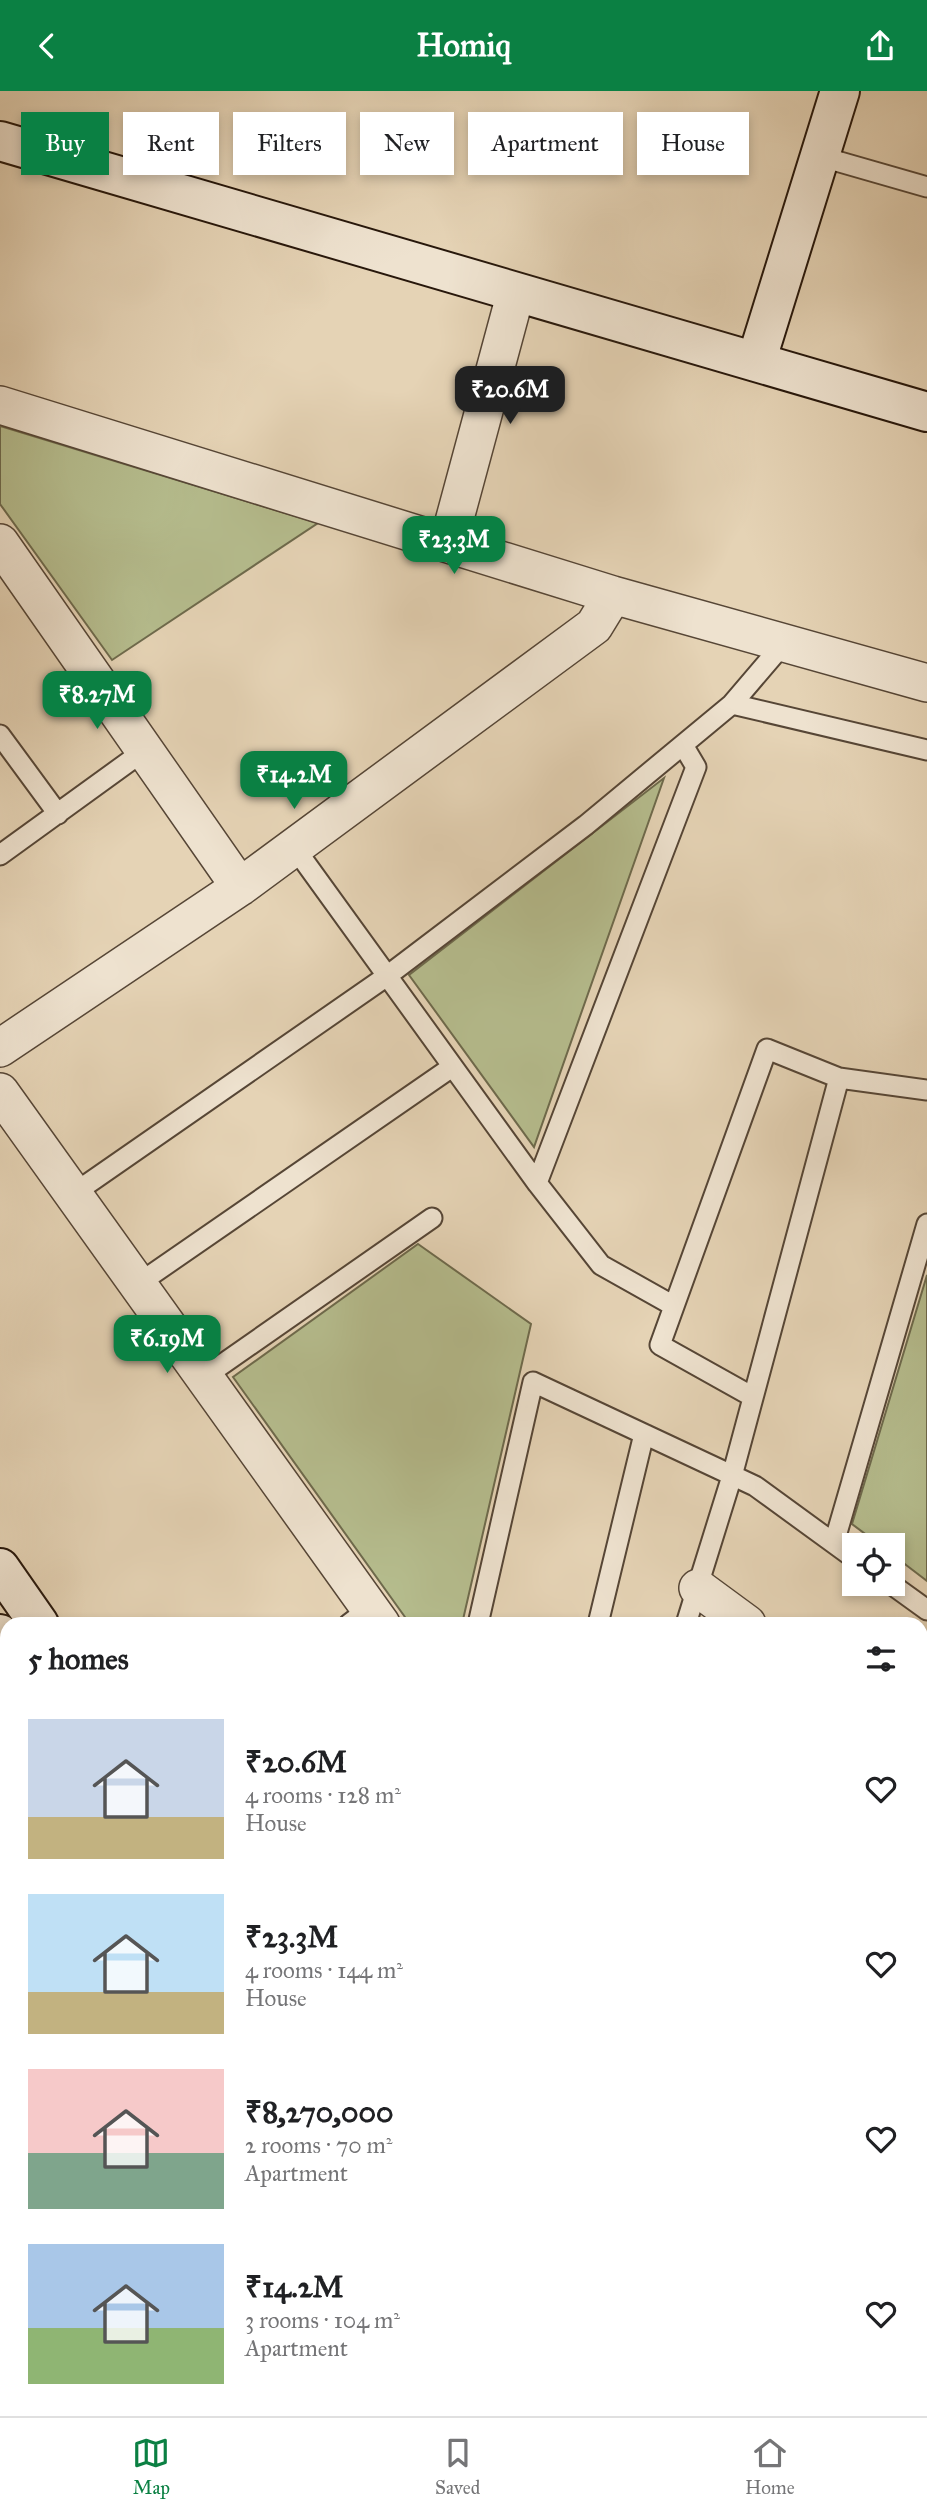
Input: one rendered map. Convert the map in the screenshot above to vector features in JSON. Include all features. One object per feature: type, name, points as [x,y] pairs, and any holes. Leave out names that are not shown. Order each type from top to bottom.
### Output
[{"type":"street","points":[[756,362],[840,91]]},
{"type":"street","points":[[0,141],[927,412]]},
{"type":"street","points":[[448,544],[516,292]]},
{"type":"street","points":[[0,405],[613,595],[927,683]]},
{"type":"street","points":[[0,543],[240,887]]},
{"type":"street","points":[[0,1048],[240,887],[594,626],[613,595]]},
{"type":"street","points":[[0,1092],[204,1377],[365,1617]]},
{"type":"street","points":[[0,1568],[34,1617]]},
{"type":"street","points":[[698,1588],[737,1617]]},
{"type":"lane","points":[[819,156],[927,187]]},
{"type":"lane","points":[[73,1194],[387,976],[586,825],[732,704],[784,643]]},
{"type":"lane","points":[[732,704],[927,750]]},
{"type":"lane","points":[[0,735],[58,814]]},
{"type":"lane","points":[[537,1183],[696,767],[683,744]]},
{"type":"lane","points":[[0,855],[145,750]]},
{"type":"lane","points":[[294,847],[537,1183],[601,1265],[674,1306]]},
{"type":"lane","points":[[753,1398],[660,1345],[767,1049],[839,1078],[927,1090]]},
{"type":"lane","points":[[138,1284],[452,1067]]},
{"type":"lane","points":[[688,1617],[732,1476],[839,1078]]},
{"type":"lane","points":[[204,1377],[432,1217]]},
{"type":"lane","points":[[834,1543],[927,1224]]},
{"type":"lane","points":[[480,1617],[533,1382],[755,1486],[842,1549]]},
{"type":"lane","points":[[600,1617],[644,1434]]},
{"type":"lane","points":[[905,1594],[927,1610]]},
{"type":"green space","points":[[0,426],[318,523],[112,660],[0,504]]},
{"type":"green space","points":[[664,778],[534,1147],[409,975]]},
{"type":"green space","points":[[418,1244],[531,1324],[464,1617],[405,1617],[233,1377]]},
{"type":"green space","points":[[927,1275],[927,1581],[905,1564],[905,1533],[864,1533],[852,1524]]}]
